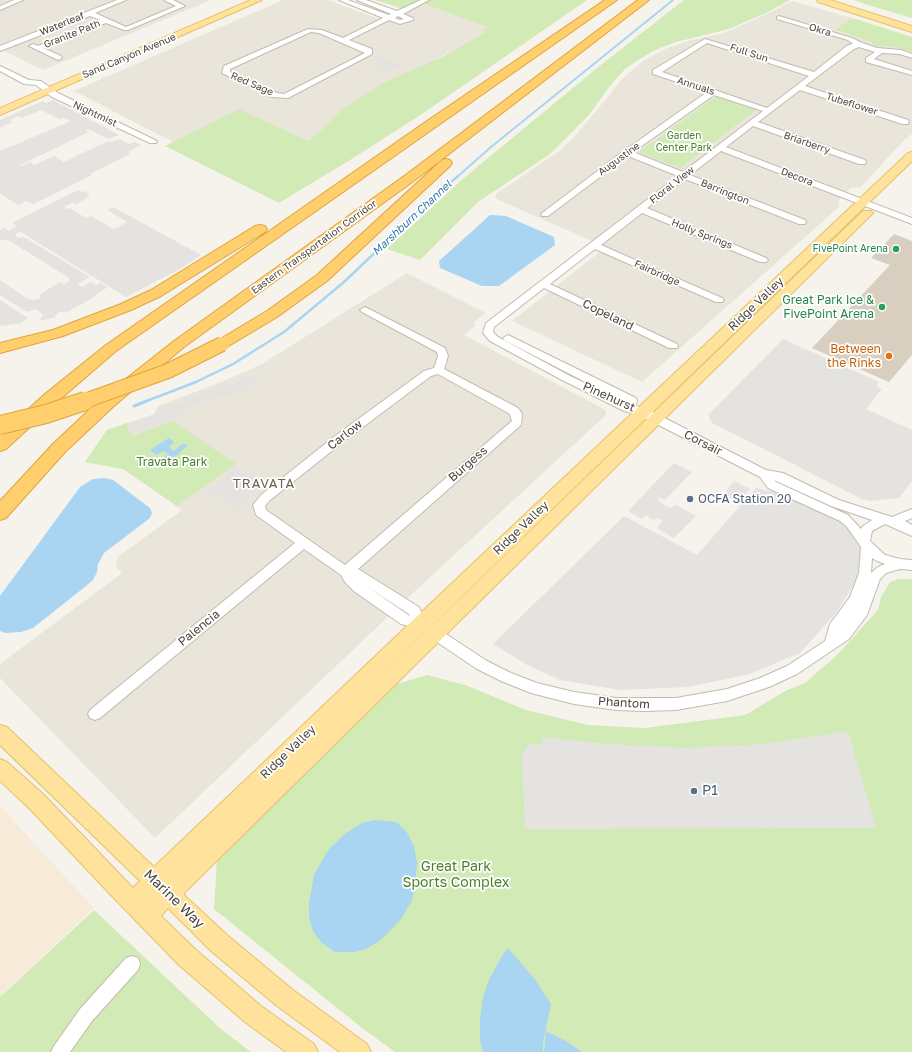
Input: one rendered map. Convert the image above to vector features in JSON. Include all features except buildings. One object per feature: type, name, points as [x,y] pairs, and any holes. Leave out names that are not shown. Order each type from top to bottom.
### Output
[{"type":"highway","points":[[0,446],[50,398],[111,348],[378,161],[612,0]]},
{"type":"highway","name":"Eastern Transportation Corridor","points":[[0,513],[59,448],[109,401],[179,344],[411,177],[644,0]]},
{"type":"highway","points":[[0,426],[46,414],[132,386],[168,371],[222,344],[272,314],[322,278],[523,93]]},
{"type":"highway","points":[[0,348],[58,333],[90,322],[156,293],[341,179],[378,161]]},
{"type":"main road","points":[[198,15],[235,0]]},
{"type":"main road","name":"Sand Canyon Avenue","points":[[0,112],[258,0]]},
{"type":"main road","points":[[821,0],[912,29]]},
{"type":"main road","points":[[840,0],[912,23]]},
{"type":"main road","points":[[19,92],[50,78]]},
{"type":"main road","name":"Ridge Valley","points":[[139,908],[868,204],[912,155]]},
{"type":"main road","name":"Ridge Valley","points":[[868,204],[912,170]]},
{"type":"main road","name":"Marine Way","points":[[0,733],[219,942],[286,998],[359,1052]]},
{"type":"main road","points":[[0,768],[36,801],[187,957],[253,1014],[306,1052]]},
{"type":"street","points":[[0,8],[20,0]]},
{"type":"street","points":[[89,13],[126,29],[182,6],[167,0]]},
{"type":"street","points":[[342,0],[400,22],[411,18],[360,0]]},
{"type":"street","points":[[343,40],[426,0]]},
{"type":"street","name":"Waterleaf","points":[[0,49],[119,1]]},
{"type":"street","name":"Okra","points":[[779,18],[850,40],[859,45],[880,51],[901,52],[912,56]]},
{"type":"street","name":"Granite Path","points":[[38,48],[106,20]]},
{"type":"street","name":"Red Sage","points":[[310,30],[320,31],[343,40],[369,51],[368,54],[285,96],[275,95],[226,73],[227,68],[310,30]]},
{"type":"street","name":"Granite Path","points":[[22,40],[58,58]]},
{"type":"street","name":"Full Sun","points":[[684,54],[705,40],[712,41],[815,75]]},
{"type":"street","name":"Floral View","points":[[488,330],[490,325],[640,209],[851,47],[859,45]]},
{"type":"street","points":[[880,51],[869,60],[912,73]]},
{"type":"street","name":"Annuals","points":[[684,54],[656,72],[769,111]]},
{"type":"street","name":"Nightmist","points":[[0,59],[37,78],[38,83],[48,91],[153,141]]},
{"type":"street","name":"Nightmist","points":[[0,68],[27,82],[38,83]]},
{"type":"street","name":"Tubeflower","points":[[799,87],[905,122]]},
{"type":"street","name":"Augustine","points":[[545,214],[714,91]]},
{"type":"street","name":"Briarberry","points":[[752,124],[862,162]]},
{"type":"street","name":"Decora","points":[[720,148],[912,221]]},
{"type":"street","name":"Barrington","points":[[627,153],[802,222]]},
{"type":"street","name":"Holly Springs","points":[[640,209],[763,260]]},
{"type":"street","name":"Fairbridge","points":[[594,245],[719,300]]},
{"type":"street","name":"Copeland","points":[[544,284],[673,346]]},
{"type":"street","points":[[365,310],[441,350],[443,356],[438,371]]},
{"type":"street","name":"Pinehurst","points":[[488,330],[488,333],[494,339],[566,378],[628,408],[650,415]]},
{"type":"street","name":"Carlow","points":[[428,629],[406,620],[359,588],[349,579],[346,572],[260,512],[259,505],[265,498],[424,375],[438,371]]},
{"type":"street","name":"Burgess","points":[[346,572],[516,422],[517,414],[514,411],[445,373],[438,371]]},
{"type":"street","name":"Corsair","points":[[650,415],[764,474],[780,476],[835,503],[912,531]]},
{"type":"street","name":"Corsair","points":[[764,474],[772,485],[793,496],[839,515],[851,524],[865,543],[881,558],[907,564]]},
{"type":"street","points":[[831,642],[835,628],[856,599],[865,574],[865,543],[867,529],[873,524],[912,514]]},
{"type":"street","name":"Palencia","points":[[95,714],[303,542]]},
{"type":"street","name":"Phantom","points":[[428,629],[482,665],[536,689],[574,698],[616,704],[676,704],[744,690],[792,670],[831,642],[844,635],[862,611],[875,576],[882,570],[907,564]]},
{"type":"street","points":[[60,1052],[86,1016],[132,964]]},
{"type":"shaded area","points":[[0,0],[211,0],[43,70],[0,49]]},
{"type":"shaded area","points":[[283,0],[328,0],[387,22],[424,4],[489,27],[483,30],[487,32],[343,109],[309,141],[239,109],[173,142],[74,91]]},
{"type":"shaded area","points":[[792,1],[852,18],[836,31],[869,41],[875,46],[894,47],[912,52],[912,134],[904,140],[861,187],[851,188],[838,201],[840,206],[642,382],[512,321],[606,247],[496,199],[496,194],[558,152],[574,137],[620,81],[643,61],[665,49],[691,40],[724,33]]},
{"type":"shaded area","points":[[380,56],[401,65],[386,73],[376,69],[384,65],[372,60]]},
{"type":"shaded area","points":[[53,100],[119,135],[109,139],[88,129],[86,130],[89,132],[20,165],[22,166],[30,162],[34,165],[54,156],[64,162],[108,141],[111,142],[119,139],[129,144],[134,142],[141,145],[128,152],[130,154],[90,174],[92,175],[33,204],[26,201],[18,205],[0,194],[0,151],[71,121],[64,118],[59,119],[41,110],[22,118],[19,116],[10,120],[13,122],[0,128],[0,120],[43,101],[46,103]]},
{"type":"shaded area","points":[[78,190],[90,194],[87,195],[89,197],[76,204],[72,203],[65,206],[65,209],[69,208],[86,218],[91,216],[114,229],[127,222],[107,210],[113,207],[201,255],[178,270],[126,297],[19,231],[15,235],[18,238],[24,237],[90,277],[78,284],[82,287],[90,282],[96,285],[100,283],[108,287],[97,294],[93,293],[97,295],[66,313],[61,311],[54,316],[57,317],[38,321],[43,316],[39,311],[35,309],[27,312],[0,295],[0,280],[28,299],[34,300],[41,298],[39,295],[60,282],[65,284],[69,281],[69,278],[8,240],[0,240],[0,230],[4,228],[9,231],[17,226],[12,223]]},
{"type":"shaded area","points":[[407,273],[486,313],[474,322],[475,326],[464,335],[604,409],[606,411],[606,415],[415,591],[155,838],[0,678],[0,664],[122,573],[116,567],[118,557],[182,510],[123,469],[85,462],[107,430],[154,414],[158,406],[226,380],[262,364]]},
{"type":"shaded area","points":[[0,300],[28,318],[22,323],[0,326]]},
{"type":"shaded area","points":[[783,339],[879,382],[876,386],[882,389],[866,409],[912,430],[912,481],[899,498],[870,501],[862,499],[712,423],[708,415]]},
{"type":"shaded area","points":[[250,376],[258,383],[228,398],[225,394],[175,413],[178,417],[131,435],[127,425],[160,413],[159,408],[175,403],[177,406],[187,402],[185,398],[226,382],[229,385],[233,384]]},
{"type":"shaded area","points":[[674,463],[692,472],[665,500],[658,497],[658,501],[670,508],[676,505],[696,516],[674,538],[657,528],[663,521],[657,518],[654,520],[646,515],[642,519],[628,511]]},
{"type":"shaded area","points":[[236,467],[260,482],[257,488],[259,489],[249,499],[246,506],[241,506],[239,512],[207,489]]},
{"type":"shaded area","points":[[734,481],[750,489],[738,503],[724,494]]},
{"type":"shaded area","points":[[756,488],[793,496],[851,524],[867,565],[835,614],[800,653],[750,674],[688,687],[620,690],[560,680],[527,665],[493,644],[624,516],[697,555]]},
{"type":"shaded area","name":"P1","points":[[848,731],[876,828],[525,829],[522,755],[527,746],[532,744],[541,745],[542,737],[607,744],[685,748],[764,744]]},
{"type":"shaded area","points":[[0,806],[94,908],[0,996]]},
{"type":"green space","points":[[375,0],[587,0],[422,114],[279,203],[165,146],[239,109],[309,141],[343,109],[385,82],[442,57],[486,32],[483,30],[488,27],[424,4],[410,11]]},
{"type":"green space","points":[[684,0],[790,0],[766,13],[729,29],[676,42],[653,51],[638,60],[625,69],[610,86],[589,115],[550,154],[478,202],[420,260],[387,249],[465,177],[602,64]]},
{"type":"green space","points":[[853,0],[912,0],[912,18],[878,8]]},
{"type":"green space","points":[[852,18],[912,37],[912,52],[894,47],[875,46],[869,41],[835,30]]},
{"type":"green space","name":"Garden Center Park","points":[[716,97],[756,110],[680,168],[639,152]]},
{"type":"green space","name":"Travata Park","points":[[173,421],[236,464],[177,506],[123,469],[85,462],[107,430],[127,423],[132,436]]},
{"type":"green space","name":"Great Park Sports Complex","points":[[898,579],[912,579],[912,1052],[395,1052],[362,1028],[214,909],[217,859],[397,684],[427,675],[465,685],[526,710],[588,725],[645,728],[745,715],[787,690],[805,683],[837,655],[878,610],[881,597],[890,582]]},
{"type":"green space","points":[[94,910],[222,1030],[251,1052],[0,1052],[0,997]]},
{"type":"water","points":[[490,215],[506,216],[554,237],[555,245],[499,286],[482,286],[440,268],[439,261]]},
{"type":"water","points":[[169,438],[174,442],[169,447],[174,451],[182,444],[188,445],[177,455],[161,464],[159,460],[169,454],[164,451],[156,455],[150,450]]},
{"type":"water","points":[[104,478],[113,480],[150,508],[152,513],[150,518],[104,553],[98,564],[97,572],[93,580],[33,628],[21,632],[6,633],[0,631],[0,596],[80,487],[93,479]]},
{"type":"water","points":[[376,820],[396,822],[406,831],[414,846],[417,863],[415,888],[412,900],[402,918],[381,940],[366,949],[354,952],[335,952],[321,942],[313,931],[309,917],[309,903],[314,875],[330,848],[346,833],[362,823]]},
{"type":"water","points":[[508,948],[534,978],[551,1004],[543,1043],[543,1052],[483,1052],[480,1040],[480,1020],[483,997],[489,980]]},
{"type":"water","points":[[546,1031],[564,1040],[582,1052],[544,1052]]},
{"type":"waterway","name":"Marshburn Channel","points":[[457,177],[491,147],[673,0]]},
{"type":"waterway","name":"Marshburn Channel","points":[[144,402],[196,382],[233,364],[284,332],[344,282],[428,202],[458,176]]},
{"type":"waterway","name":"Marshburn Channel","points":[[134,406],[147,401]]},
{"type":"place","name":"FivePoint Arena","points":[[896,249]]},
{"type":"place","name":"Great Park Ice & FivePoint Arena","points":[[882,307]]},
{"type":"place","name":"Between the Rinks","points":[[889,356]]},
{"type":"place","name":"OCFA Station 20","points":[[690,499]]},
{"type":"place","name":"P1","points":[[694,791]]},
{"type":"district","name":"TRAVATA","points":[[264,484]]}]
